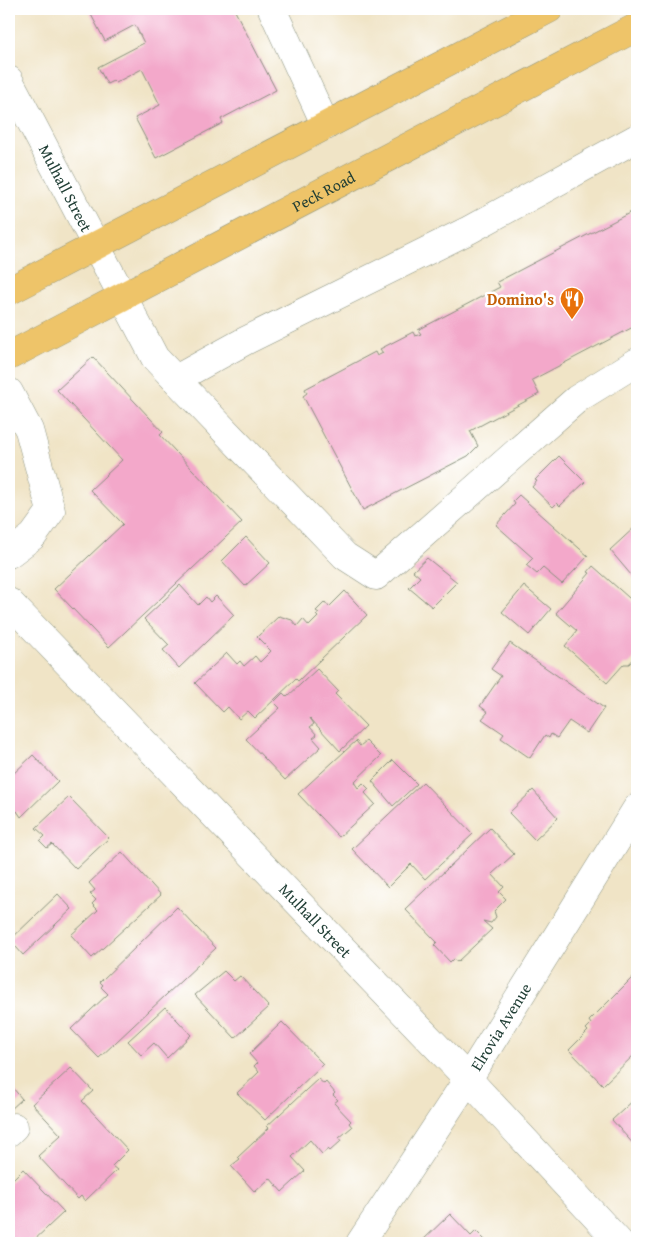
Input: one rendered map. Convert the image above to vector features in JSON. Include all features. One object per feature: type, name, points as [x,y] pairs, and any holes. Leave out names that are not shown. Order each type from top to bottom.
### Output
[{"type":"main road","points":[[9,291],[548,9]]},
{"type":"main road","name":"Peck Road","points":[[9,356],[637,27]]},
{"type":"street","points":[[272,9],[326,126]]},
{"type":"street","name":"Mulhall Street","points":[[9,80],[155,358],[345,556],[376,576],[577,399],[637,362]]},
{"type":"street","points":[[176,379],[245,341],[469,230],[637,138]]},
{"type":"street","points":[[9,392],[29,430],[52,511],[33,536],[9,554]]},
{"type":"street","name":"Mulhall Street","points":[[9,602],[468,1080],[620,1243]]},
{"type":"street","name":"Elrovia Avenue","points":[[360,1243],[468,1080],[637,808]]},
{"type":"building","points":[[88,9],[234,9],[276,90],[221,119],[223,123],[156,158],[135,118],[160,105],[142,69],[115,83],[113,81],[107,84],[98,67],[144,43],[135,25],[105,41]]},
{"type":"building","points":[[637,209],[637,325],[532,380],[539,394],[470,431],[478,446],[468,456],[363,510],[303,396],[307,393],[305,389],[375,352],[377,356],[383,353],[380,349],[413,332],[415,336],[421,334],[418,330],[500,287],[497,282]]},
{"type":"building","points":[[93,357],[163,432],[160,435],[242,522],[109,647],[54,589],[123,524],[90,490],[122,460],[57,390]]},
{"type":"building","points":[[559,456],[585,482],[560,506],[557,503],[553,507],[532,487],[537,481],[535,480]]},
{"type":"building","points":[[519,495],[588,556],[562,584],[543,568],[537,574],[526,565],[533,558],[496,525],[515,504],[513,501]]},
{"type":"building","points":[[636,526],[637,528],[637,582],[610,550]]},
{"type":"building","points":[[246,537],[270,563],[245,586],[222,561]]},
{"type":"building","points":[[427,558],[457,582],[432,607],[409,588],[420,577],[413,571]]},
{"type":"building","points":[[593,566],[637,605],[637,655],[629,664],[624,664],[607,683],[565,646],[577,631],[556,613],[590,573],[588,572]]},
{"type":"building","points":[[180,585],[198,605],[206,597],[210,602],[216,596],[234,615],[179,668],[163,650],[169,645],[144,619]]},
{"type":"building","points":[[524,586],[551,609],[529,635],[502,612]]},
{"type":"building","points":[[345,591],[367,615],[298,681],[296,679],[255,718],[248,711],[239,719],[228,707],[223,712],[195,683],[227,653],[237,664],[240,661],[244,666],[255,656],[260,662],[271,651],[257,637],[279,616],[292,620],[297,626],[303,619],[309,626],[318,617],[316,615],[319,613],[316,611],[325,602],[329,607]]},
{"type":"building","points":[[510,643],[604,708],[587,733],[569,721],[557,738],[551,734],[549,738],[545,735],[530,758],[501,738],[504,734],[482,719],[488,712],[480,706],[501,676],[491,669]]},
{"type":"building","points":[[317,669],[338,691],[335,694],[366,726],[340,751],[310,718],[314,724],[310,727],[317,735],[313,738],[321,747],[285,780],[246,739],[280,708],[274,702],[283,693],[287,697]]},
{"type":"building","points":[[356,741],[360,746],[366,741],[381,756],[354,782],[358,788],[363,783],[369,789],[365,793],[375,804],[339,837],[298,794]]},
{"type":"building","points":[[33,755],[58,781],[21,817],[17,811],[9,819],[9,774],[11,776]]},
{"type":"building","points":[[393,760],[417,784],[393,806],[372,781]]},
{"type":"building","points":[[423,782],[473,834],[425,879],[411,864],[388,887],[352,849]]},
{"type":"building","points":[[533,790],[558,818],[535,840],[509,813]]},
{"type":"building","points":[[69,797],[109,838],[76,869],[52,844],[47,848],[40,841],[45,836],[36,828]]},
{"type":"building","points":[[490,828],[514,854],[492,874],[504,887],[499,892],[506,899],[494,911],[496,917],[491,923],[483,921],[492,929],[457,962],[453,959],[450,962],[434,945],[437,942],[405,909]]},
{"type":"building","points":[[122,852],[161,895],[92,958],[71,935],[98,910],[92,904],[96,900],[90,894],[95,890],[89,883]]},
{"type":"building","points":[[58,894],[72,909],[23,955],[10,940]]},
{"type":"building","points":[[177,907],[216,948],[99,1058],[71,1029],[108,994],[101,987],[103,985],[100,982]]},
{"type":"building","points":[[224,971],[234,981],[240,976],[269,1007],[235,1038],[195,995]]},
{"type":"building","points":[[637,973],[637,1052],[603,1085],[569,1050],[588,1031],[586,1029],[591,1024],[589,1021]]},
{"type":"building","points":[[165,1007],[191,1035],[167,1058],[154,1043],[141,1055],[128,1041]]},
{"type":"building","points":[[282,1022],[323,1064],[265,1120],[237,1093],[259,1072],[254,1066],[257,1063],[249,1054]]},
{"type":"building","points":[[71,1068],[93,1091],[82,1101],[128,1150],[112,1166],[117,1170],[85,1201],[81,1196],[78,1199],[38,1156],[61,1135],[32,1104]]},
{"type":"building","points":[[318,1079],[324,1084],[326,1082],[335,1093],[333,1095],[338,1100],[334,1103],[351,1121],[349,1123],[352,1127],[339,1138],[341,1141],[330,1151],[328,1149],[322,1154],[310,1140],[292,1157],[305,1171],[282,1192],[270,1178],[255,1192],[231,1166],[269,1128],[267,1126]]},
{"type":"building","points":[[9,1083],[22,1099],[9,1111]]},
{"type":"building","points":[[637,1097],[637,1156],[632,1150],[636,1147],[612,1120]]},
{"type":"building","points":[[23,1169],[64,1212],[31,1243],[9,1243],[9,1183]]},
{"type":"building","points":[[450,1214],[471,1236],[476,1231],[488,1243],[420,1243]]},
{"type":"place","name":"Domino's","points":[[572,320]]}]
